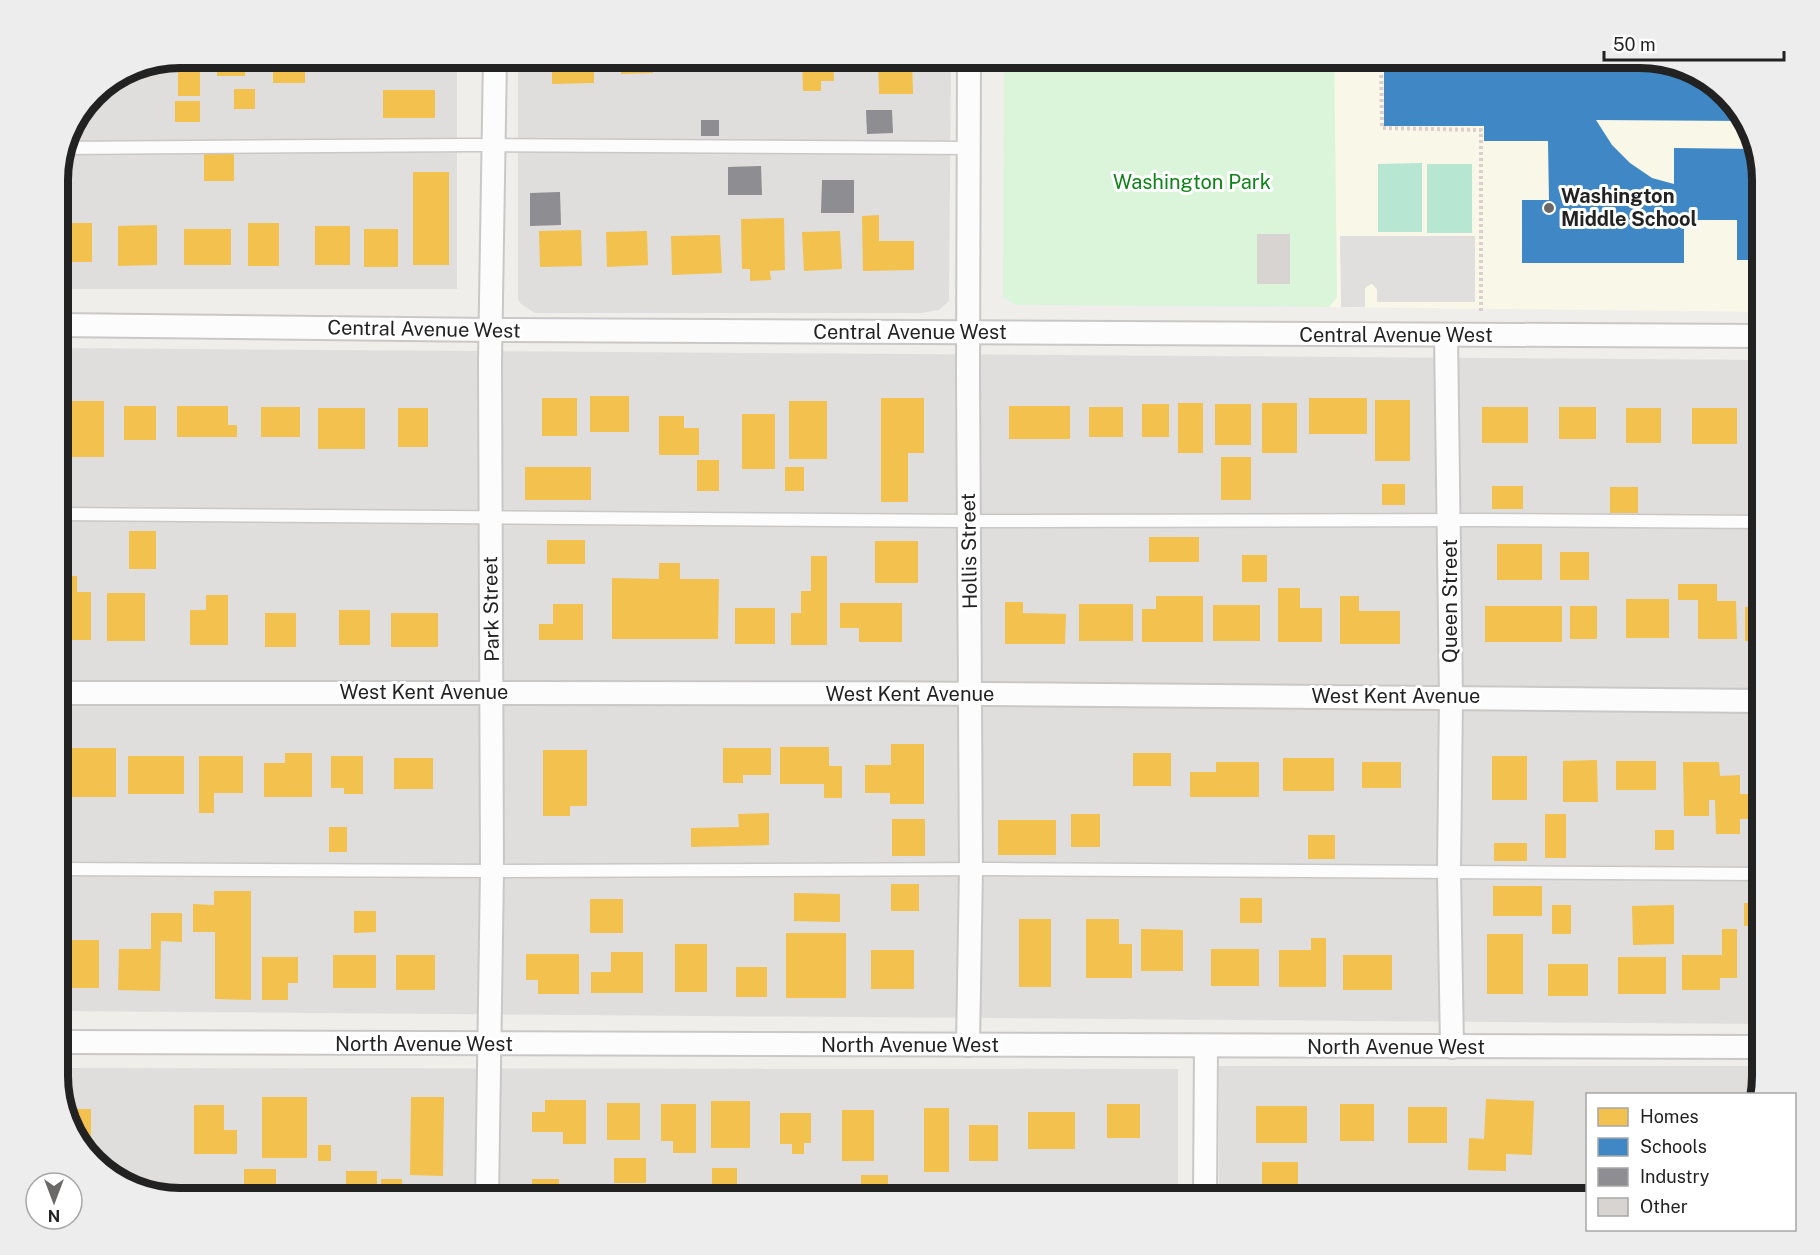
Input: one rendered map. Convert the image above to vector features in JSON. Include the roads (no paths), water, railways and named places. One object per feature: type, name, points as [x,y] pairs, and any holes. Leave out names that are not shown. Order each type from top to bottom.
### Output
[{"type":"street","name":"Park Street","points":[[487,1188],[492,871],[490,518],[495,68]]},
{"type":"street","name":"Hollis Street","points":[[968,1045],[972,868],[969,68]]},
{"type":"street","name":"Central Avenue West","points":[[68,325],[491,330],[1752,336]]},
{"type":"street","name":"Queen Street","points":[[1446,336],[1451,697],[1449,872],[1452,1047]]},
{"type":"street","name":"West Kent Avenue","points":[[68,693],[491,691],[1752,701]]},
{"type":"street","name":"North Avenue West","points":[[68,1042],[1752,1047]]},
{"type":"street","points":[[1204,1188],[1206,1046]]},
{"type":"lane","points":[[72,148],[494,145],[970,148]]},
{"type":"lane","points":[[68,514],[969,521],[1752,522]]},
{"type":"lane","points":[[68,869],[492,871],[972,868],[1752,874]]},
{"type":"place","name":"Washington Middle School","points":[[1549,208]]},
{"type":"park label","name":"Washington Park","points":[[1192,182]]}]
